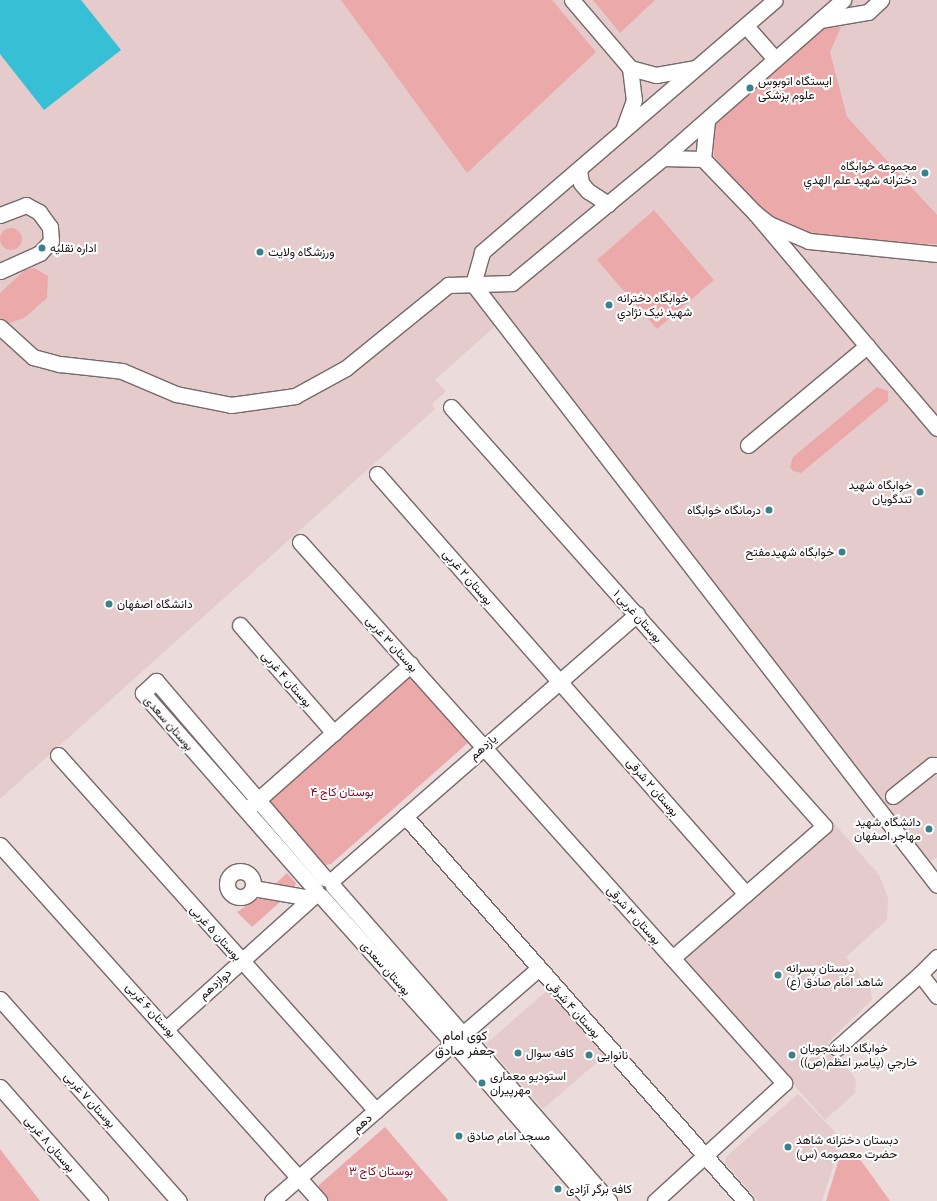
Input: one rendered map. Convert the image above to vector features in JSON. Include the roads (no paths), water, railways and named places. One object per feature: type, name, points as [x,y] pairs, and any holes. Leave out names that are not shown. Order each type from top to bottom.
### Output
[{"type":"street","points":[[572,0],[630,68],[634,100],[621,135]]},
{"type":"street","points":[[473,284],[482,252],[621,135],[775,0]]},
{"type":"street","points":[[0,328],[33,357],[60,364],[122,371],[176,394],[232,405],[295,396],[346,368],[448,285],[512,283],[663,158],[843,0]]},
{"type":"street","points":[[820,20],[868,12],[881,0]]},
{"type":"street","points":[[746,26],[775,59]]},
{"type":"street","points":[[630,68],[656,75],[674,74],[700,66]]},
{"type":"street","points":[[703,159],[707,120]]},
{"type":"street","points":[[663,158],[703,159],[755,213],[937,428]]},
{"type":"street","points":[[579,170],[581,183],[588,191],[608,204]]},
{"type":"street","points":[[0,215],[26,205],[39,212],[50,227],[51,241],[40,253],[0,271]]},
{"type":"street","points":[[755,213],[769,224],[815,242],[937,254]]},
{"type":"street","points":[[473,284],[937,885]]},
{"type":"street","points":[[748,446],[867,346]]},
{"type":"street","name":"بوستان غربی ۱","points":[[451,407],[637,614],[824,826],[746,894]]},
{"type":"street","name":"بوستان ۲ غربی","points":[[377,474],[559,681]]},
{"type":"street","name":"بوستان ۳ غربی","points":[[300,542],[411,664],[483,747]]},
{"type":"street","name":"یازدهم","points":[[322,889],[637,614]]},
{"type":"street","name":"بوستان ۴ غربی","points":[[240,625],[334,733]]},
{"type":"street","points":[[246,811],[411,664]]},
{"type":"street","name":"بوستان ۲ شرقی","points":[[559,681],[746,894]]},
{"type":"street","name":"بوستان سعدی","points":[[322,889],[257,800],[156,682],[143,693],[246,811],[322,889],[609,1201]]},
{"type":"street","name":"بوستان ۳ شرقی","points":[[483,747],[784,1083],[704,1155]]},
{"type":"street","name":"بوستان ۵ غربی","points":[[58,754],[376,1111]]},
{"type":"street","points":[[893,796],[932,764],[937,765]]},
{"type":"street","name":"بوستان ۴ شرقی","points":[[405,816],[538,969],[745,1201]]},
{"type":"street","name":"بوستان ۶ غربی","points":[[0,845],[167,1028],[319,1201]]},
{"type":"street","points":[[253,888],[322,889]]},
{"type":"street","name":"دوازدهم","points":[[167,1028],[322,889]]},
{"type":"street","points":[[672,958],[746,894]]},
{"type":"street","points":[[837,1048],[937,957]]},
{"type":"street","name":"دهم","points":[[272,1201],[538,969]]},
{"type":"street","points":[[920,974],[937,996]]},
{"type":"street","name":"بوستان ۷ غربی","points":[[0,999],[179,1201]]},
{"type":"street","name":"بوستان سعدی","points":[[458,1038],[590,1201]]},
{"type":"street","name":"بوستان ۸ غربی","points":[[0,1087],[100,1201]]},
{"type":"street","points":[[655,1201],[704,1155]]},
{"type":"water","points":[[0,0],[81,0],[121,50],[44,110],[0,54]]},
{"type":"place","name":"ایستگاه اتوبوس علوم پزشکی","points":[[750,88]]},
{"type":"place","name":"مجموعه خوابگاه دخترانه شهيد علم الهدي","points":[[925,173]]},
{"type":"place","name":"اداره نقليه","points":[[42,248]]},
{"type":"place","name":"ورزشگاه ولایت","points":[[260,252]]},
{"type":"place","name":"خوابگاه دخترانه شهيد نيک نژادي","points":[[609,305]]},
{"type":"place","name":"خوابگاه شهید تندگویان","points":[[920,492]]},
{"type":"place","name":"درمانگاه خوابگاه","points":[[769,510]]},
{"type":"place","name":"خوابگاه شهیدمفتح","points":[[842,552]]},
{"type":"place","name":"دانشگاه اصفهان","points":[[109,604]]},
{"type":"place","name":"دانشگاه شهید مهاجر اصفهان","points":[[929,829]]},
{"type":"place","name":"دبستان پسرانه شاهد امام صادق (ع)","points":[[778,975]]},
{"type":"place","name":"کافه سوال","points":[[518,1053]]},
{"type":"place","name":"نانوایی","points":[[589,1055]]},
{"type":"place","name":"خوابگاه دانشجويان خارجي (پيامبر اعظم(ص))","points":[[792,1055]]},
{"type":"place","name":"استودیو معماری مهرپیران","points":[[482,1083]]},
{"type":"place","name":"مسجد امام صادق","points":[[459,1136]]},
{"type":"place","name":"دبستان دخترانه شاهد حضرت معصومه (س)","points":[[788,1147]]},
{"type":"place","name":"کافه برگر آزادی","points":[[558,1189]]},
{"type":"district","name":"کوی امام جعفر صادق","points":[[465,1044]]},
{"type":"park label","name":"بوستان کاج ۴","points":[[342,792]]},
{"type":"park label","name":"بوستان کاج ۳","points":[[381,1171]]}]
